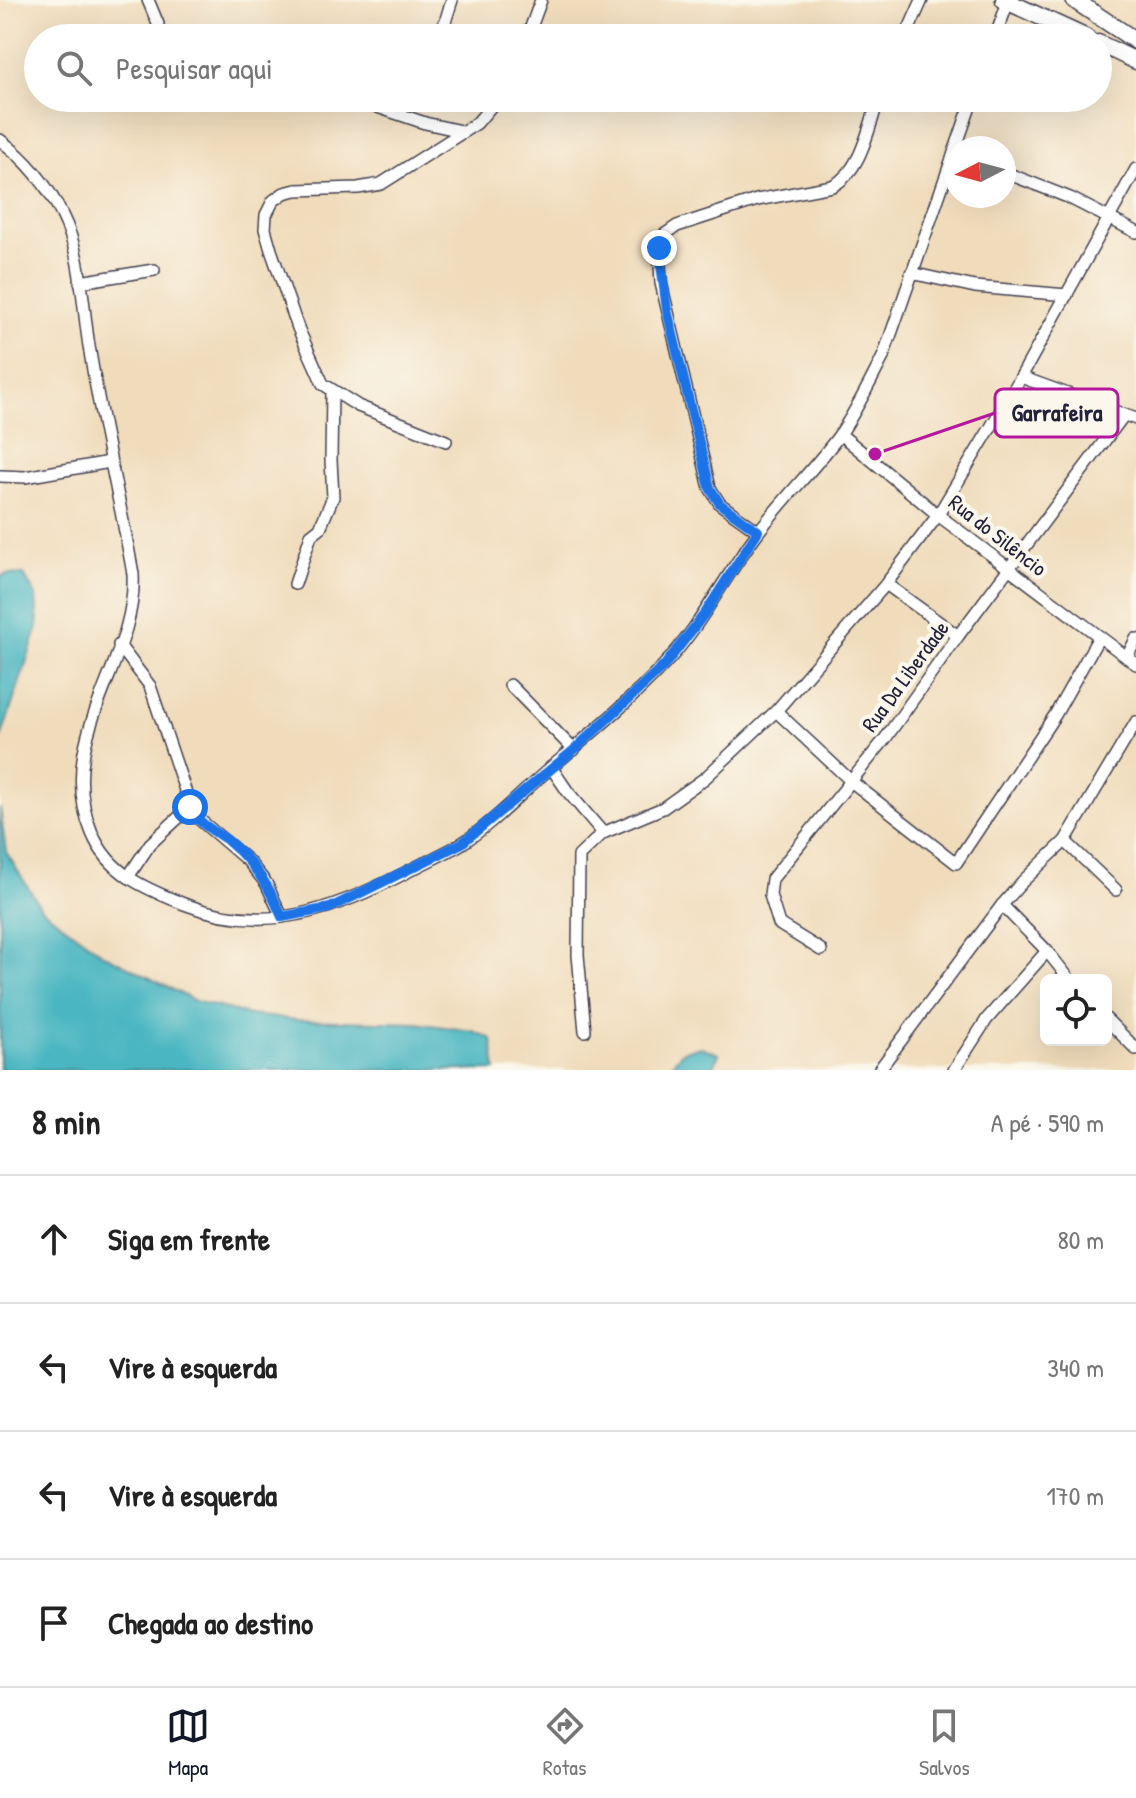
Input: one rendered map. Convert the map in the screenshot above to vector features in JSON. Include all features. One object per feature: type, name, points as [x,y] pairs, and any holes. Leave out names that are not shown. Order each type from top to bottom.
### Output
[{"type":"main road","points":[[1074,0],[1110,24]]},
{"type":"main road","points":[[1006,1],[1056,24]]},
{"type":"main road","points":[[1112,25],[1136,41]]},
{"type":"main road","points":[[1112,50],[1136,61]]},
{"type":"street","points":[[148,0],[158,24]]},
{"type":"street","points":[[444,24],[452,0]]},
{"type":"street","points":[[532,24],[541,0]]},
{"type":"street","points":[[911,24],[922,0]]},
{"type":"street","points":[[999,24],[1006,1]]},
{"type":"street","points":[[391,112],[461,131]]},
{"type":"street","points":[[446,441],[358,406],[323,384],[298,328],[265,229],[266,215],[273,201],[284,193],[381,184],[488,112]]},
{"type":"street","points":[[758,531],[720,504],[710,488],[661,283],[661,237],[677,226],[757,200],[840,182],[858,156],[874,112]]},
{"type":"street","points":[[960,136],[968,112]]},
{"type":"street","points":[[0,140],[29,166],[63,216],[71,237],[89,350],[129,550],[134,591],[130,616],[87,737],[83,781],[87,820],[103,854],[139,886],[202,911],[247,920],[330,908],[462,843],[574,750],[664,666],[706,612],[758,531],[840,434],[883,357],[944,182]]},
{"type":"street","points":[[585,1031],[578,955],[579,860],[582,852],[603,833],[675,801],[705,778],[776,711],[886,584],[938,515],[1021,377],[1136,169]]},
{"type":"street","points":[[1016,177],[1070,198],[1136,232]]},
{"type":"street","points":[[80,282],[154,270]]},
{"type":"street","points":[[911,273],[975,287],[1067,295]]},
{"type":"street","points":[[1021,377],[1130,417]]},
{"type":"street","points":[[295,584],[311,535],[320,528],[333,497],[332,391]]},
{"type":"street","name":"Rua Da Liberdade","points":[[821,950],[779,924],[772,906],[770,886],[852,782],[1008,569],[1130,417]]},
{"type":"street","name":"Rua do Silêncio","points":[[840,434],[938,515],[1132,660]]},
{"type":"street","points":[[0,476],[25,477],[110,462]]},
{"type":"street","points":[[886,584],[958,636]]},
{"type":"street","points":[[776,711],[852,782],[956,863],[1055,715],[1099,637]]},
{"type":"street","points":[[1132,660],[1136,639]]},
{"type":"street","points":[[119,645],[150,686],[190,807],[199,821],[248,861],[266,883],[282,917]]},
{"type":"street","points":[[510,685],[574,750]]},
{"type":"street","points":[[879,1070],[1002,905],[1065,841],[1136,722]]},
{"type":"street","points":[[551,767],[603,833]]},
{"type":"street","points":[[128,877],[150,844],[190,807]]},
{"type":"street","points":[[1065,841],[1116,890]]},
{"type":"street","points":[[1002,905],[1065,974]]},
{"type":"street","points":[[954,1070],[987,1019],[1047,951]]},
{"type":"street","points":[[1112,1025],[1136,1049]]},
{"type":"water","points":[[6,574],[24,575],[36,596],[38,627],[0,741],[0,577]]},
{"type":"water","points":[[0,808],[6,852],[41,908],[103,954],[195,1001],[250,1015],[298,1020],[416,1023],[473,1031],[492,1039],[496,1070],[0,1070]]},
{"type":"water","points":[[701,1047],[719,1054],[712,1070],[667,1070],[683,1051]]},
{"type":"place","name":"Garrafeira","points":[[875,454]]},
{"type":"route","points":[[190,807],[199,821],[248,861],[266,883],[282,917],[330,908],[462,843],[574,750],[664,666],[706,612],[758,531],[720,504],[710,488],[661,283],[659,248]]}]
